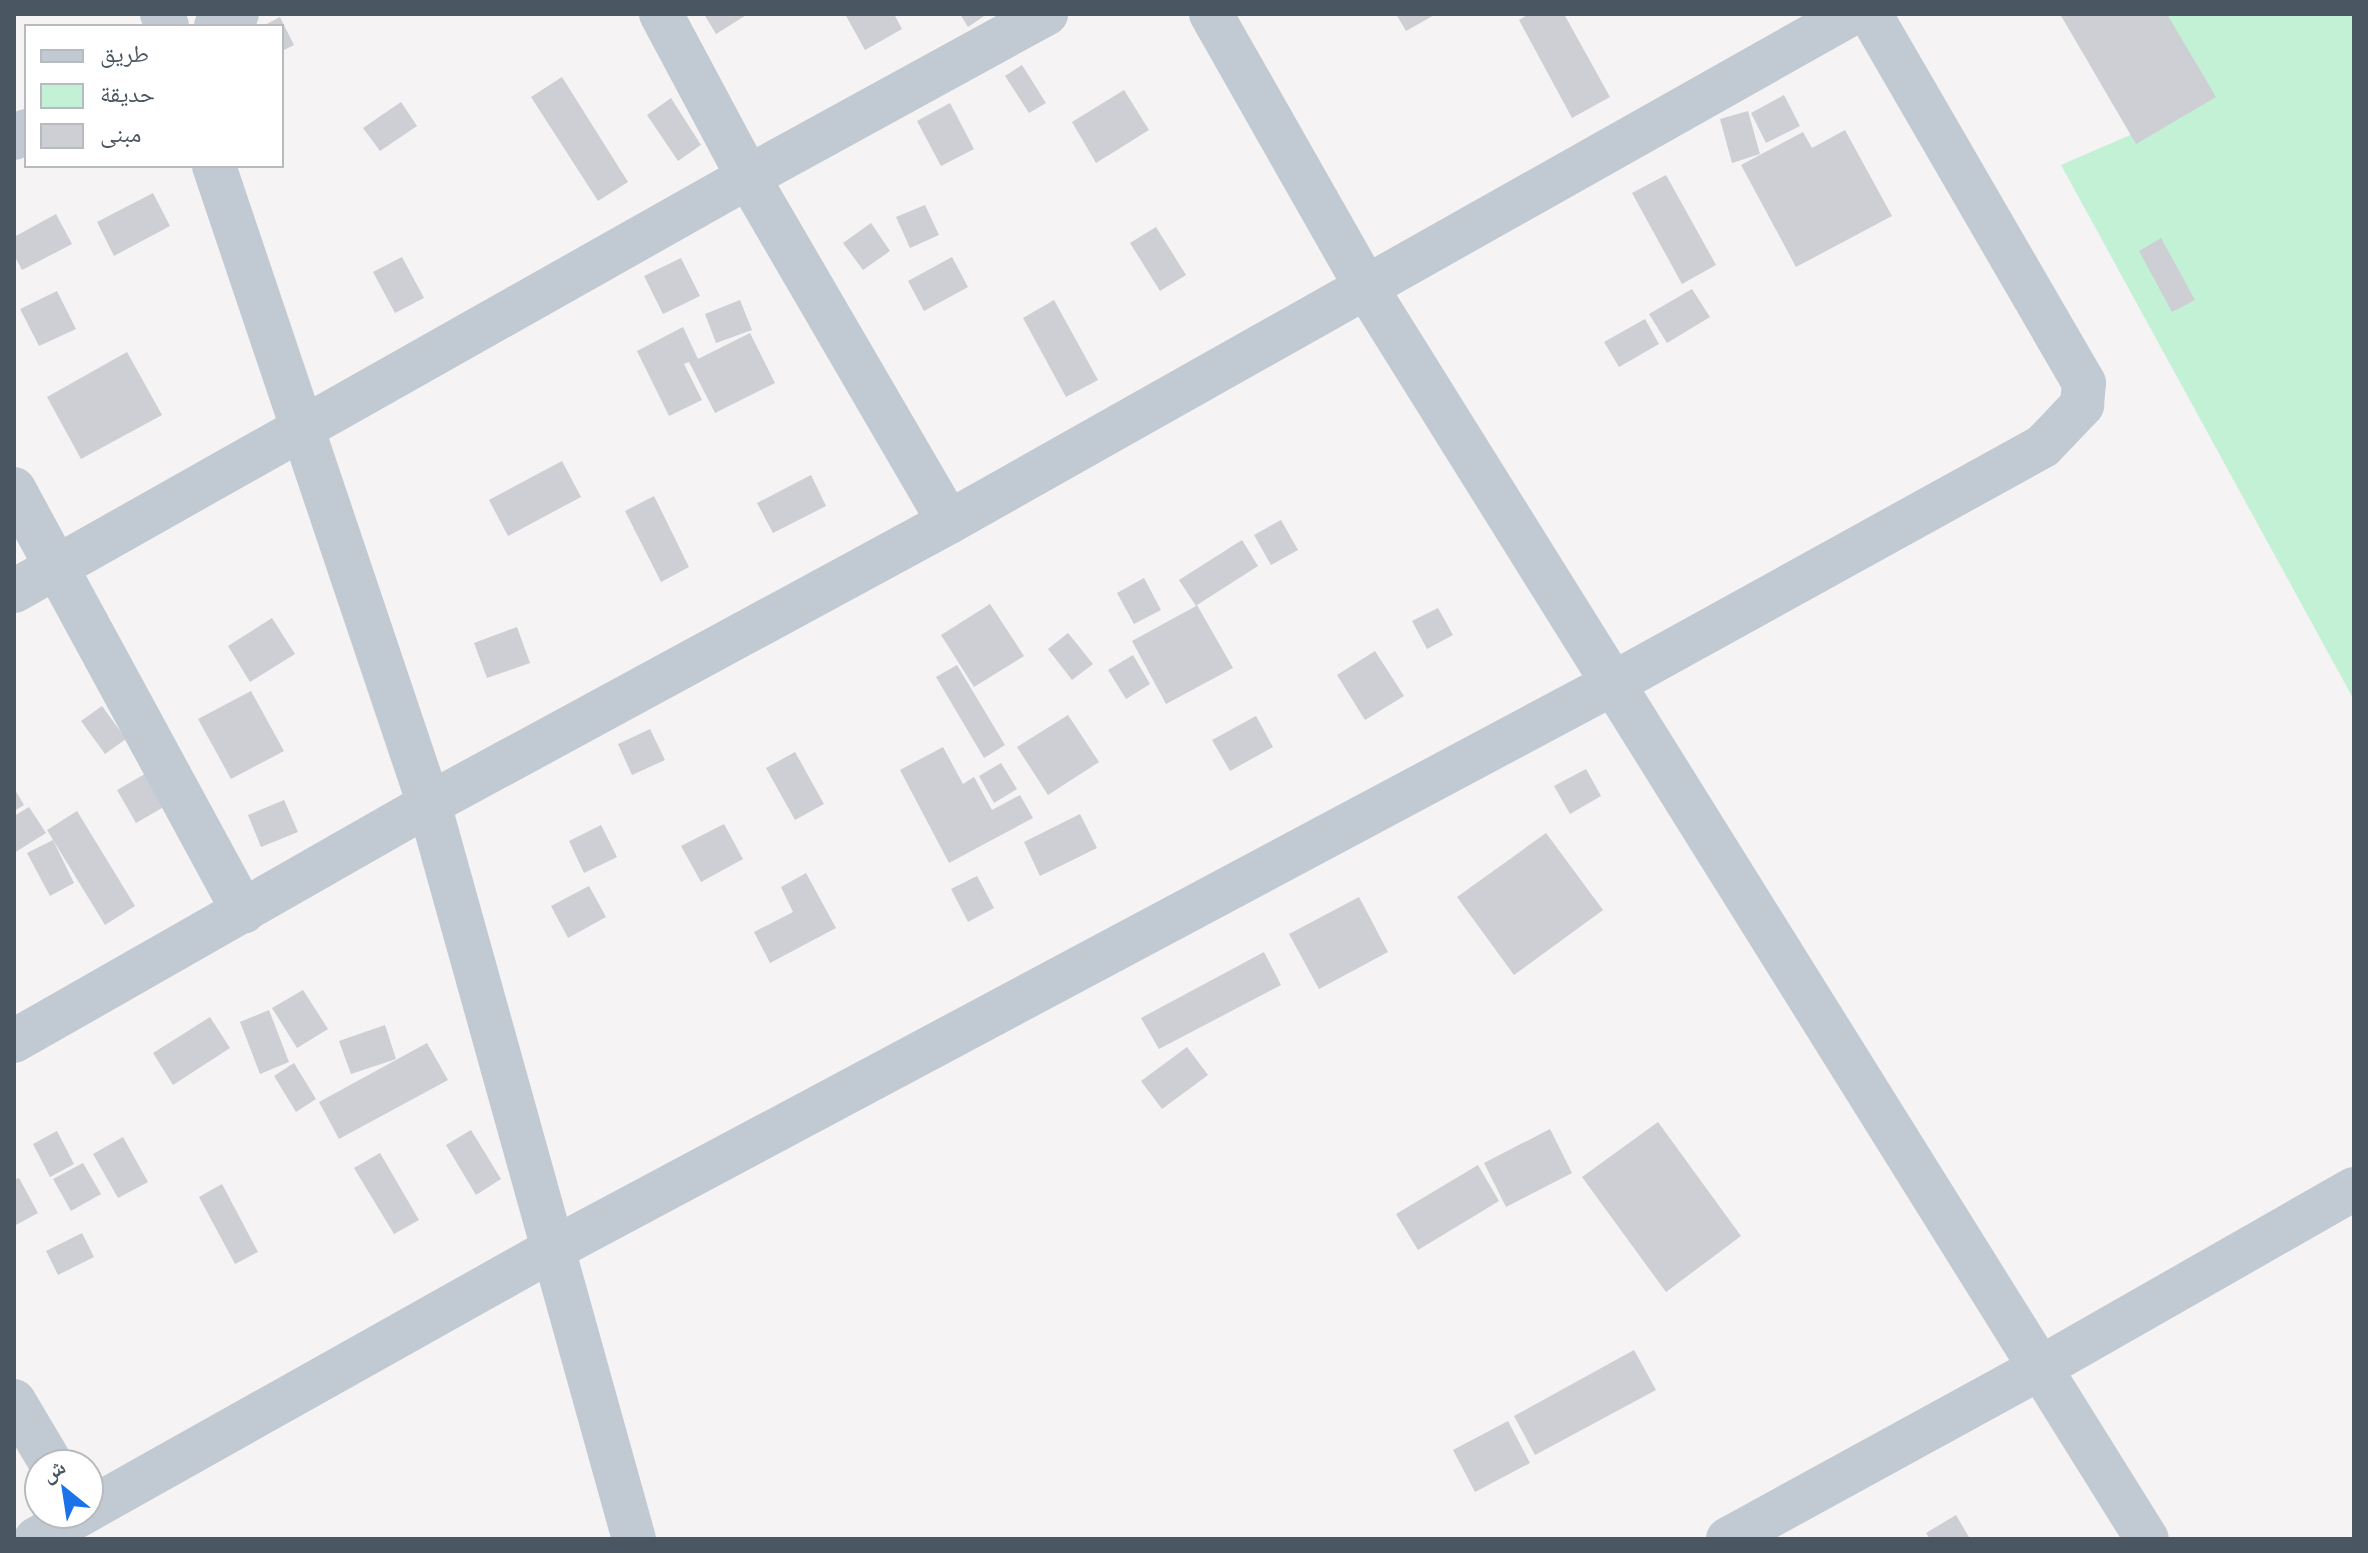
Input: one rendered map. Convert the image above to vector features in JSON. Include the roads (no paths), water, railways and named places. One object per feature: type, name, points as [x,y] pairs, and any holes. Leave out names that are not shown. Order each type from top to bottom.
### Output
[{"type":"street","points":[[220,24],[237,14]]},
{"type":"street","points":[[661,14],[748,177],[949,522]]},
{"type":"street","points":[[14,591],[748,177],[1046,14]]},
{"type":"street","points":[[1211,14],[1367,289],[2147,1539]]},
{"type":"street","points":[[14,1041],[429,804],[949,522],[1851,14]]},
{"type":"street","points":[[104,1501],[555,1248],[1612,684],[2043,446],[2082,405],[2084,383],[2066,347],[1870,14]]},
{"type":"street","points":[[215,168],[429,804],[634,1539]]},
{"type":"street","points":[[14,489],[244,912]]},
{"type":"street","points":[[1728,1539],[2040,1368],[2354,1189]]},
{"type":"street","points":[[14,1401],[42,1449]]},
{"type":"street","points":[[36,1539],[54,1529]]}]
